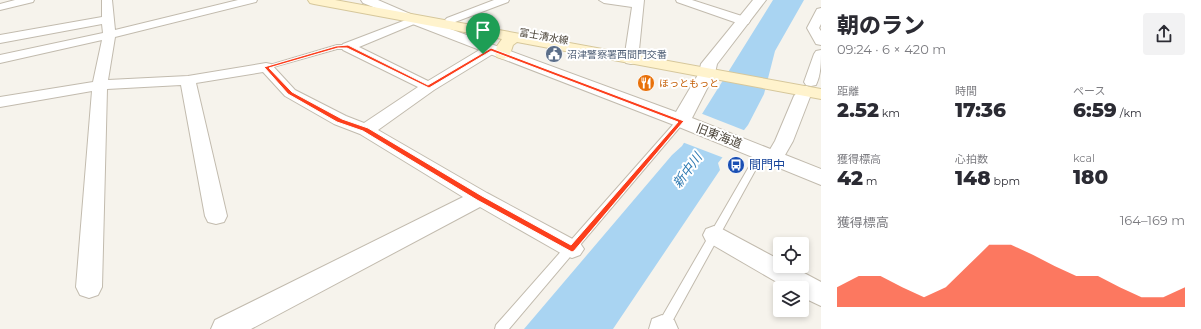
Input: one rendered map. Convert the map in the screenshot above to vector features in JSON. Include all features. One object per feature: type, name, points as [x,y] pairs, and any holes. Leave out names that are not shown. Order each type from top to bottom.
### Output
[{"type":"main road","name":"富士清水線","points":[[314,0],[514,38],[713,68],[808,86]]},
{"type":"main road","name":"富士清水線","points":[[412,18],[451,20],[631,55]]},
{"type":"main road","points":[[497,52],[508,40],[514,38]]},
{"type":"street","points":[[0,7],[29,0]]},
{"type":"street","points":[[88,287],[100,85],[109,36],[108,0]]},
{"type":"street","points":[[0,59],[109,36],[187,15],[252,0]]},
{"type":"street","name":"旧東海道","points":[[367,0],[497,52],[681,121],[821,177]]},
{"type":"street","points":[[451,20],[504,0]]},
{"type":"street","points":[[604,0],[639,2],[631,55]]},
{"type":"street","points":[[681,0],[744,21]]},
{"type":"street","points":[[681,121],[713,68],[744,21],[760,0]]},
{"type":"street","points":[[821,11],[817,29],[821,41]]},
{"type":"street","points":[[348,47],[412,18]]},
{"type":"street","points":[[0,39],[108,19]]},
{"type":"street","points":[[348,47],[429,87]]},
{"type":"street","points":[[366,130],[429,87],[497,52]]},
{"type":"street","points":[[774,158],[784,141],[821,54]]},
{"type":"street","points":[[0,102],[100,85],[188,80],[266,67],[290,93],[340,120],[366,130],[480,198],[572,249]]},
{"type":"street","points":[[188,80],[216,216]]},
{"type":"street","points":[[225,329],[480,198]]},
{"type":"street","points":[[714,235],[821,295]]},
{"type":"lane","points":[[266,67],[337,47],[348,47]]},
{"type":"lane","points":[[501,329],[572,249],[681,121]]},
{"type":"lane","points":[[663,329],[753,167],[774,158]]},
{"type":"water","name":"新中川","points":[[773,0],[804,0],[775,51],[764,94],[748,125],[718,163],[720,170],[613,329],[524,329],[672,155],[682,146]]},
{"type":"pier","points":[[700,113],[746,131],[724,158],[682,142]]},
{"type":"place","name":"沼津警察署西間門交番","points":[[554,54]]},
{"type":"place","name":"ほっともっと","points":[[646,83]]},
{"type":"place","name":"間門中","points":[[736,165]]},
{"type":"route","points":[[337,47],[348,47],[429,87],[483,54],[491,49],[681,121],[572,249],[480,198],[366,130],[340,120],[290,93],[266,67],[337,47]]}]
